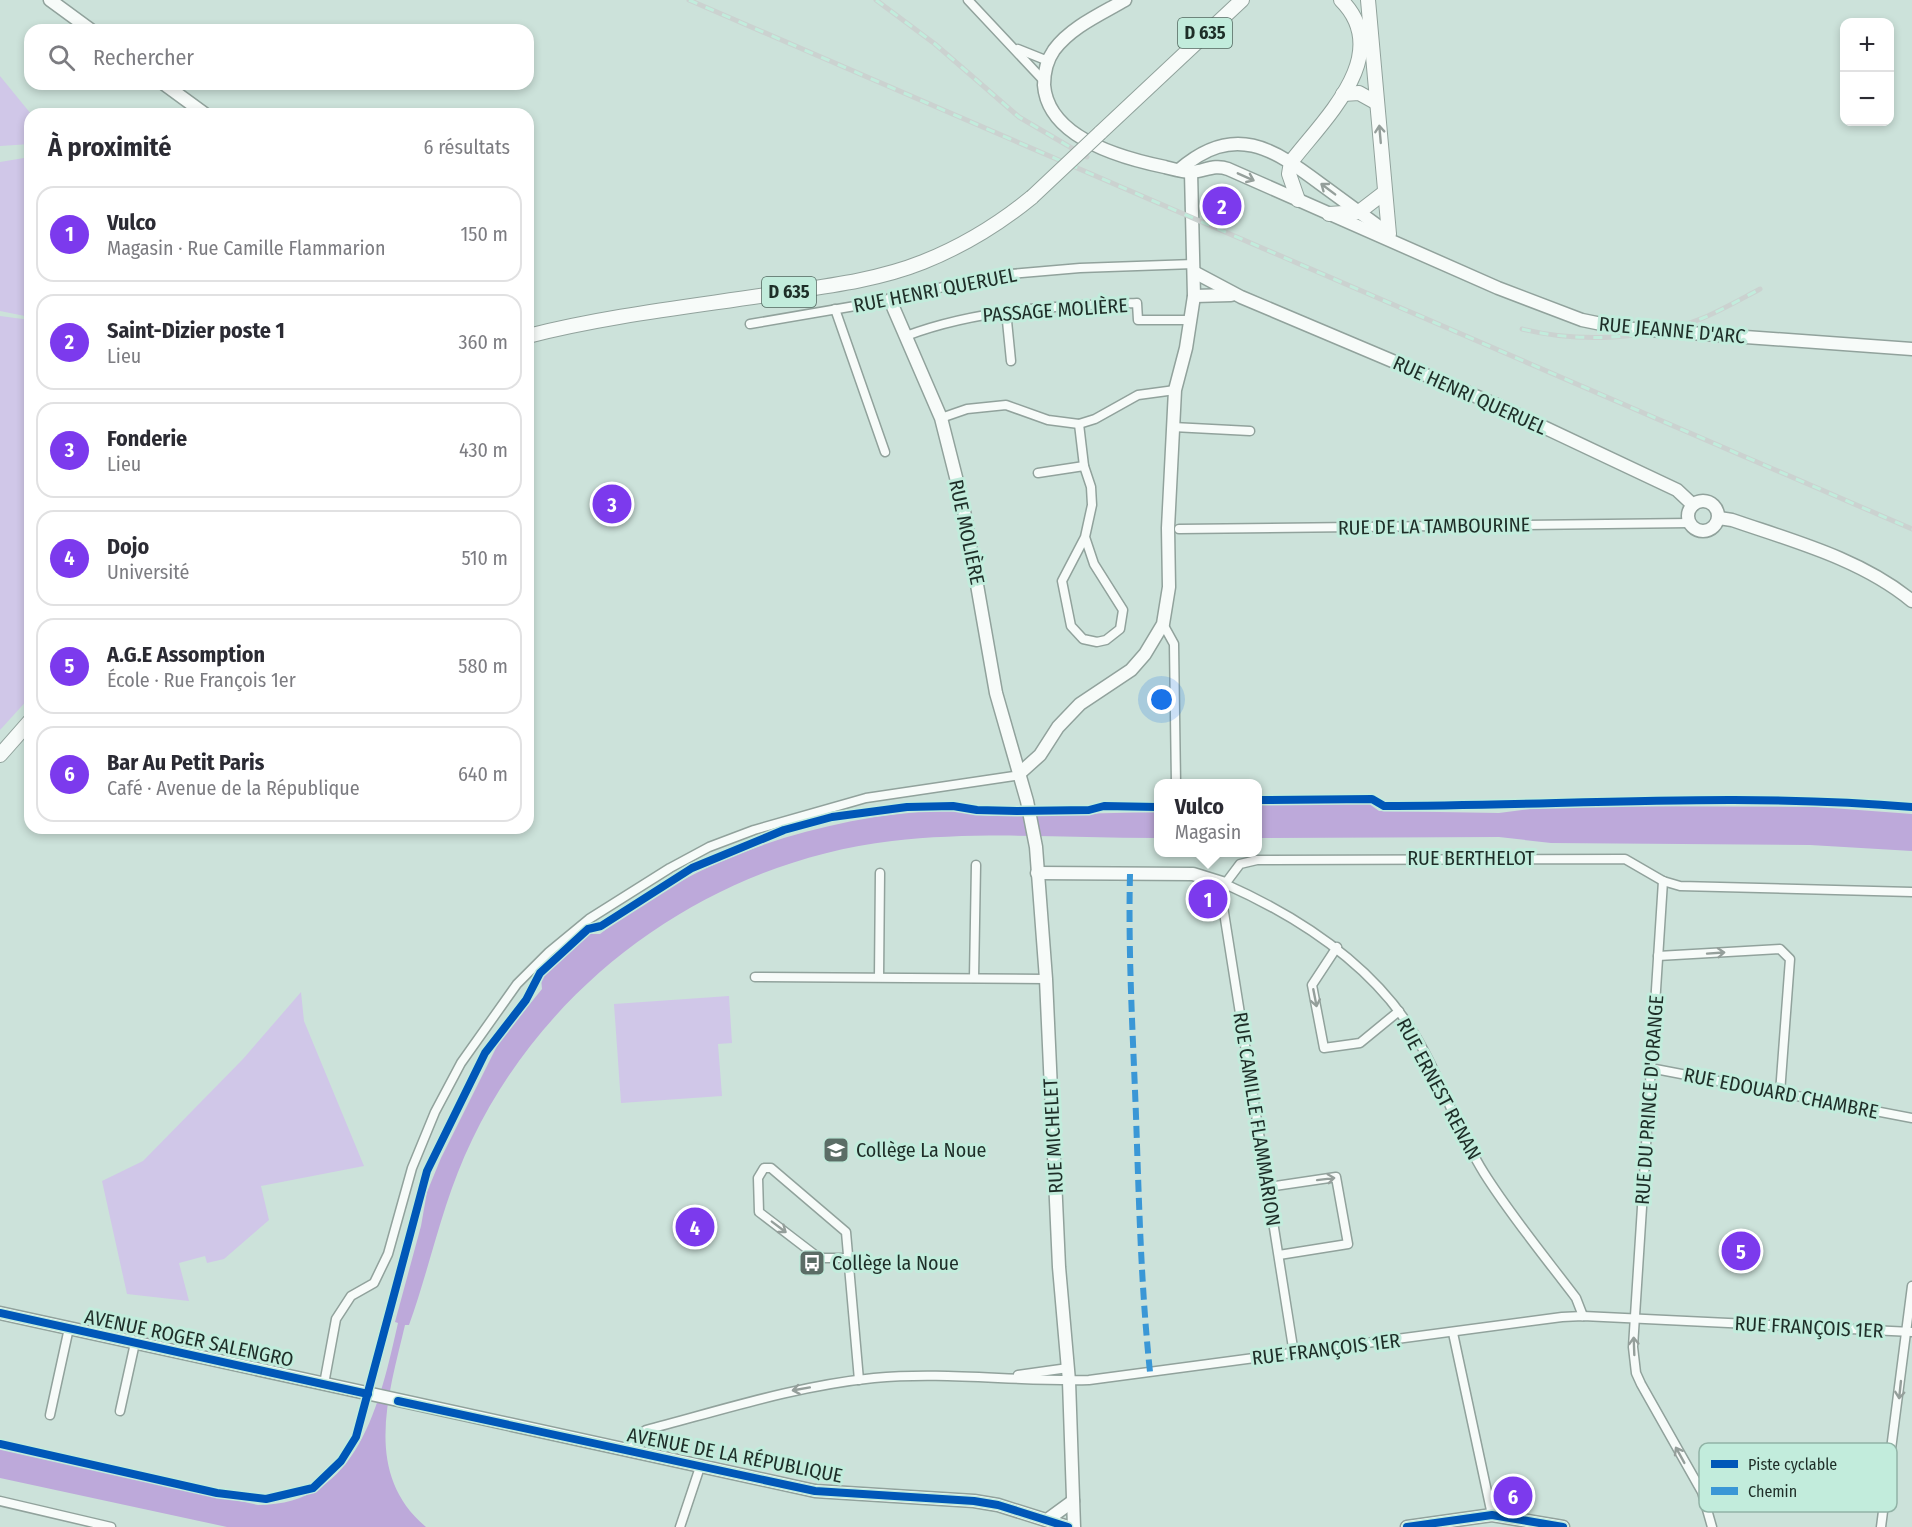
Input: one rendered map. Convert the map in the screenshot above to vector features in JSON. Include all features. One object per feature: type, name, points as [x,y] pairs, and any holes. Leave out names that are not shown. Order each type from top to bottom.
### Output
[{"type":"main road","points":[[50,0],[83,24]]},
{"type":"main road","points":[[1020,772],[1040,755],[1058,727],[1080,704],[1131,670],[1145,654],[1163,624],[1169,587],[1168,528],[1175,390],[1191,320],[1194,296],[1194,268],[1185,171],[1131,158],[1073,134],[1062,125],[1051,110],[1044,81],[1048,61],[1053,51],[1071,34],[1125,0]]},
{"type":"main road","points":[[1142,92],[1227,0]]},
{"type":"main road","name":"D 635","points":[[534,335],[593,322],[820,287],[897,271],[966,242],[992,227],[1032,197],[1242,0]]},
{"type":"main road","points":[[1169,67],[1254,0]]},
{"type":"main road","points":[[1298,200],[1289,174],[1291,162],[1355,75],[1361,46],[1358,26],[1341,0]]},
{"type":"main road","points":[[1368,0],[1389,234]]},
{"type":"main road","points":[[172,90],[197,108]]},
{"type":"main road","points":[[1343,94],[1359,93],[1377,103]]},
{"type":"main road","name":"RUE JEANNE D'ARC","points":[[1185,171],[1210,151],[1240,144],[1263,147],[1291,162],[1410,248]]},
{"type":"main road","name":"RUE JEANNE D'ARC","points":[[1185,171],[1222,167],[1542,306],[1601,325],[1912,349]]},
{"type":"main road","points":[[1329,214],[1359,212],[1385,192]]},
{"type":"main road","name":"RUE HENRI QUERUEL","points":[[1194,268],[1241,297],[1499,406],[1677,490],[1693,504]]},
{"type":"main road","name":"RUE HENRI QUERUEL","points":[[1194,296],[1210,294],[1241,297]]},
{"type":"main road","name":"RUE MOLIÈRE","points":[[890,300],[941,418],[963,505],[996,693],[1020,772]]},
{"type":"main road","points":[[1701,500],[1711,502],[1717,509],[1719,518],[1714,527],[1706,531],[1696,529],[1690,523],[1688,513],[1693,504],[1701,500]]},
{"type":"main road","points":[[1719,518],[1732,520],[1821,550],[1880,579],[1912,601]]},
{"type":"main road","points":[[0,755],[24,728]]},
{"type":"main road","name":"RUE MICHELET","points":[[1020,772],[1036,847],[1046,979],[1059,1257],[1068,1374],[1074,1527]]},
{"type":"main road","points":[[1037,873],[1193,874],[1225,884]]},
{"type":"main road","name":"AVENUE ROGER SALENGRO","points":[[0,1313],[378,1396]]},
{"type":"main road","name":"AVENUE DE LA RÉPUBLIQUE","points":[[378,1396],[815,1491],[974,1501],[1046,1524],[1068,1527]]},
{"type":"main road","points":[[1046,1524],[1073,1501]]},
{"type":"main road","points":[[1407,1527],[1492,1515],[1555,1526]]},
{"type":"street","points":[[968,0],[1044,81]]},
{"type":"street","points":[[1015,48],[1048,61]]},
{"type":"street","name":"RUE HENRI QUERUEL","points":[[750,324],[890,300],[988,276],[1080,268],[1194,268]]},
{"type":"street","name":"PASSAGE MOLIÈRE","points":[[906,336],[939,323],[1006,311],[1137,303],[1138,320],[1191,320]]},
{"type":"street","points":[[835,309],[885,452]]},
{"type":"street","points":[[1006,311],[1011,361]]},
{"type":"street","points":[[941,418],[967,409],[1006,405],[1048,420],[1078,424],[1095,419],[1138,395],[1175,390]]},
{"type":"street","points":[[1078,424],[1092,505],[1085,537],[1062,581],[1071,626],[1083,639],[1097,642],[1114,636],[1120,629],[1123,610],[1094,564],[1085,537]]},
{"type":"street","points":[[1173,427],[1250,431]]},
{"type":"street","points":[[1038,472],[1084,466]]},
{"type":"street","name":"RUE DE LA TAMBOURINE","points":[[1179,529],[1690,523]]},
{"type":"street","points":[[1163,624],[1174,644],[1176,779]]},
{"type":"street","points":[[324,1384],[336,1319],[351,1296],[374,1283],[388,1254],[412,1168],[435,1112],[461,1063],[510,993],[549,952],[589,919],[670,868],[709,847],[754,830],[866,798],[1014,776],[1020,772]]},
{"type":"street","name":"RUE BERTHELOT","points":[[1225,884],[1240,864],[1249,860],[1387,858],[1625,860],[1663,881],[1680,886],[1912,892]]},
{"type":"street","points":[[974,978],[976,865]]},
{"type":"street","points":[[879,977],[880,873]]},
{"type":"street","name":"RUE DU PRINCE D'ORANGE","points":[[1663,881],[1634,1318],[1636,1373],[1699,1487]]},
{"type":"street","name":"RUE ERNEST RENAN","points":[[1225,884],[1255,898],[1336,947],[1380,987],[1411,1028],[1484,1174],[1576,1298],[1583,1316]]},
{"type":"street","name":"RUE CAMILLE FLAMMARION","points":[[1225,884],[1222,900],[1294,1354]]},
{"type":"street","points":[[1336,947],[1312,985],[1324,1048],[1360,1042],[1398,1011]]},
{"type":"street","points":[[1658,956],[1780,949],[1790,959],[1780,1093]]},
{"type":"street","points":[[755,976],[1046,979]]},
{"type":"street","name":"RUE EDOUARD CHAMBRE","points":[[1650,1068],[1912,1118]]},
{"type":"street","points":[[847,1258],[819,1258],[759,1212],[759,1173],[764,1167],[771,1168],[846,1232],[859,1380]]},
{"type":"street","points":[[1268,1187],[1336,1177],[1348,1244],[1279,1255]]},
{"type":"street","points":[[1893,1443],[1909,1332],[1912,1286]]},
{"type":"street","name":"RUE FRANÇOIS 1ER","points":[[625,1450],[633,1439],[646,1430],[774,1394],[859,1380],[1068,1374],[1294,1354],[1583,1316],[1909,1332]]},
{"type":"street","points":[[50,1415],[69,1328]]},
{"type":"street","points":[[1454,1332],[1492,1515]]},
{"type":"street","points":[[120,1411],[135,1343]]},
{"type":"street","points":[[680,1527],[700,1467]]},
{"type":"street","points":[[0,1502],[111,1527]]},
{"type":"street","name":"RUE DU PRINCE D'ORANGE","points":[[1708,1512],[1712,1527]]},
{"type":"street","points":[[1881,1527],[1883,1512]]},
{"type":"shaded area","points":[[0,76],[26,108],[24,108],[24,144],[0,146]]},
{"type":"shaded area","points":[[24,158],[24,316],[0,311],[0,162]]},
{"type":"shaded area","points":[[0,316],[24,319],[24,704],[0,730]]},
{"type":"shaded area","points":[[1262,803],[1368,803],[1379,811],[1499,813],[1553,806],[1818,807],[1912,814],[1912,851],[1810,845],[1551,843],[1499,837],[1262,838]]},
{"type":"shaded area","points":[[944,810],[989,816],[1154,812],[1154,838],[958,836],[892,841],[826,853],[762,874],[701,902],[644,937],[592,979],[545,1027],[505,1081],[472,1140],[445,1208],[409,1325],[405,1325],[388,1405],[387,1458],[393,1482],[406,1506],[426,1527],[227,1527],[0,1478],[0,1449],[258,1505],[292,1500],[320,1488],[342,1468],[359,1444],[383,1385],[398,1323],[395,1322],[421,1226],[427,1192],[441,1158],[499,1042],[542,989],[541,978],[589,934],[600,934],[638,907],[719,862],[762,845],[806,832],[851,821]]},
{"type":"shaded area","points":[[301,992],[304,1021],[364,1166],[261,1186],[269,1220],[224,1259],[207,1263],[205,1256],[179,1263],[189,1301],[127,1294],[102,1181],[143,1161],[243,1059]]},
{"type":"shaded area","points":[[729,996],[732,1043],[718,1044],[722,1096],[621,1103],[614,1004]]},
{"type":"railway","points":[[689,0],[1912,529]]},
{"type":"railway","points":[[876,0],[935,44],[1019,117],[1087,157]]},
{"type":"railway","points":[[1522,329],[1566,336],[1637,335],[1660,331],[1703,318],[1760,289]]},
{"type":"marked path","points":[[1130,874],[1130,965],[1139,1212],[1150,1372]]},
{"type":"cycle path","points":[[1262,800],[1372,799],[1384,806],[1714,800],[1912,807]]},
{"type":"cycle path","points":[[0,1444],[217,1493],[266,1499],[313,1488],[341,1461],[356,1437],[427,1171],[485,1053],[526,1000],[540,973],[588,929],[601,926],[692,868],[784,830],[832,817],[907,807],[953,806],[977,810],[1017,811],[1089,810],[1104,806],[1154,807]]},
{"type":"cycle path","points":[[0,1313],[368,1394]]},
{"type":"cycle path","points":[[398,1401],[815,1491],[974,1501],[998,1505],[1068,1527]]},
{"type":"cycle path","points":[[1407,1527],[1492,1515],[1563,1527]]},
{"type":"place","name":"Saint-Dizier poste 1","points":[[1222,206]]},
{"type":"place","name":"Fonderie","points":[[612,504]]},
{"type":"place","name":"Vulco","points":[[1208,899]]},
{"type":"place","name":"Collège La Noue","points":[[836,1150]]},
{"type":"place","name":"Dojo","points":[[695,1227]]},
{"type":"place","name":"A.G.E Assomption","points":[[1741,1251]]},
{"type":"place","name":"Collège la Noue","points":[[812,1263]]},
{"type":"place","name":"Bar Au Petit Paris","points":[[1513,1496]]}]
